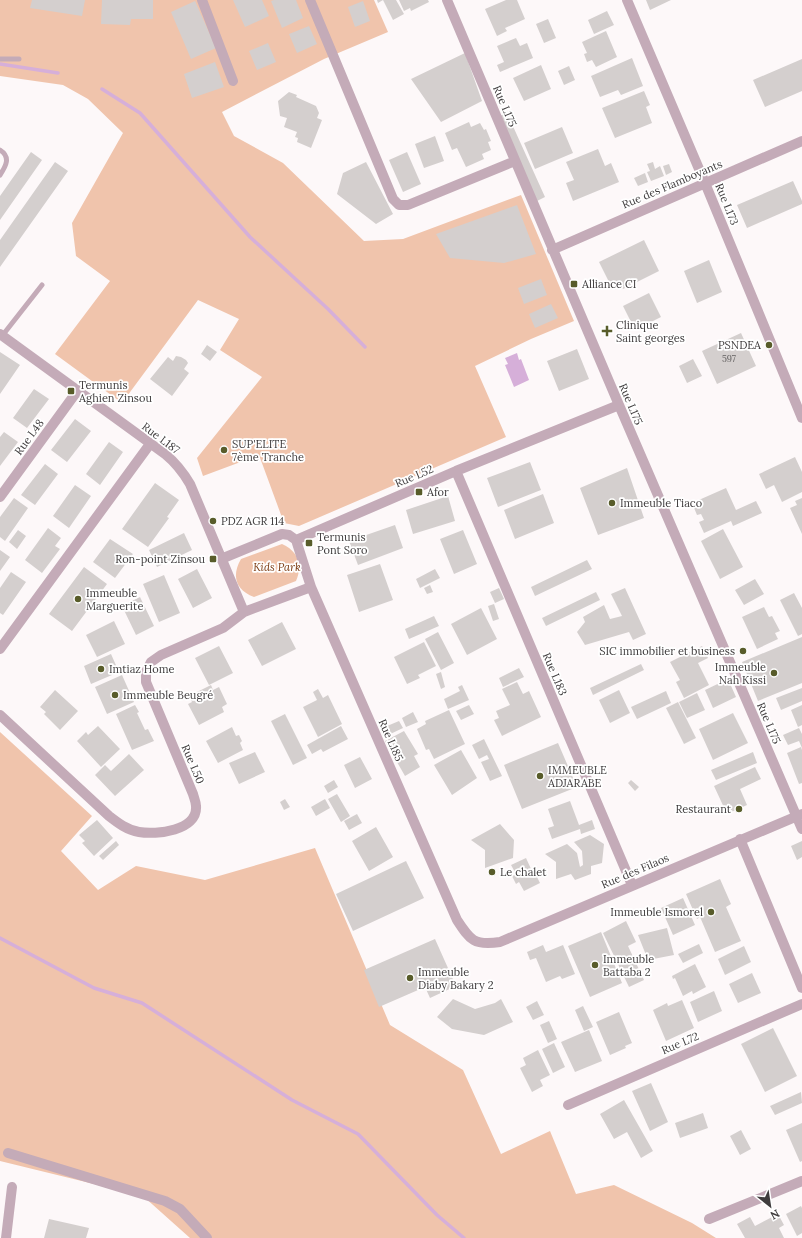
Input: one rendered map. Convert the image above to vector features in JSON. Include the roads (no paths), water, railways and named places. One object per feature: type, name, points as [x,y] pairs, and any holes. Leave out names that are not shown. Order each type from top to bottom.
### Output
[{"type":"street","points":[[202,0],[233,81]]},
{"type":"street","points":[[310,0],[393,199],[399,205],[408,205],[515,161]]},
{"type":"street","name":"Rue L175","points":[[447,0],[618,405],[799,815],[802,829]]},
{"type":"street","name":"Rue L173","points":[[627,0],[705,183],[802,418]]},
{"type":"street","name":"Rue des Flamboyants","points":[[552,250],[802,142]]},
{"type":"street","name":"Rue L187","points":[[1,336],[166,454],[184,473],[244,612]]},
{"type":"street","name":"Rue L48","points":[[0,497],[78,390]]},
{"type":"street","name":"Rue L52","points":[[296,540],[456,471],[618,405]]},
{"type":"street","points":[[0,649],[150,444]]},
{"type":"street","name":"Rue L183","points":[[456,471],[632,885]]},
{"type":"street","points":[[221,559],[282,534],[289,535],[296,540]]},
{"type":"street","name":"Rue L185","points":[[296,540],[311,588],[457,920],[467,935],[476,942]]},
{"type":"street","name":"Rue L50","points":[[0,715],[109,816],[124,827],[138,832],[176,830],[186,824],[193,816],[196,807],[193,794],[146,682],[146,672],[151,662],[161,655],[223,628],[244,612],[311,588]]},
{"type":"street","name":"Rue des Filaos","points":[[476,942],[489,944],[500,942],[799,815]]},
{"type":"street","points":[[740,840],[802,988]]},
{"type":"street","name":"Rue L72","points":[[568,1105],[802,1004]]},
{"type":"street","points":[[8,1154],[165,1201],[180,1209],[207,1238]]},
{"type":"street","points":[[709,1219],[802,1181]]},
{"type":"street","points":[[6,1238],[12,1187]]},
{"type":"lane","points":[[0,59],[19,59]]},
{"type":"lane","points":[[0,150],[5,152],[7,157],[7,166],[0,175]]},
{"type":"lane","points":[[1,336],[42,285]]},
{"type":"waterway","points":[[0,64],[58,73]]},
{"type":"waterway","points":[[102,89],[140,113],[250,237],[328,309],[365,347]]},
{"type":"waterway","points":[[0,938],[94,988],[142,1003],[292,1100],[358,1134],[437,1215],[464,1238]]},
{"type":"place","name":"Alliance CI","points":[[574,284]]},
{"type":"place","name":"Clinique Saint georges","points":[[607,331]]},
{"type":"place","name":"PSNDEA","points":[[769,345]]},
{"type":"place","name":"Termunis Aghien Zinsou","points":[[71,391]]},
{"type":"place","name":"SUP'ELITE 7ème Tranche","points":[[224,450]]},
{"type":"place","name":"Afor","points":[[419,492]]},
{"type":"place","name":"Immeuble Tiaco","points":[[612,503]]},
{"type":"place","name":"PDZ AGR 114","points":[[213,521]]},
{"type":"place","name":"Termunis Pont Soro","points":[[309,543]]},
{"type":"place","name":"Ron-point Zinsou","points":[[213,559]]},
{"type":"place","name":"Immeuble Marguerite","points":[[78,599]]},
{"type":"place","name":"SIC immobilier et business","points":[[743,651]]},
{"type":"place","name":"Imtiaz Home","points":[[101,669]]},
{"type":"place","name":"Immeuble Nah Kissi","points":[[774,673]]},
{"type":"place","name":"Immeuble Beugré","points":[[115,695]]},
{"type":"place","name":"IMMEUBLE ADJARABE","points":[[540,776]]},
{"type":"place","name":"Restaurant","points":[[739,809]]},
{"type":"place","name":"Le chalet","points":[[492,872]]},
{"type":"place","name":"Immeuble Ismorel","points":[[711,912]]},
{"type":"place","name":"Immeuble Battaba 2","points":[[595,965]]},
{"type":"place","name":"Immeuble Diaby Bakary 2","points":[[410,978]]},
{"type":"park label","name":"Kids Park","points":[[277,567]]}]
